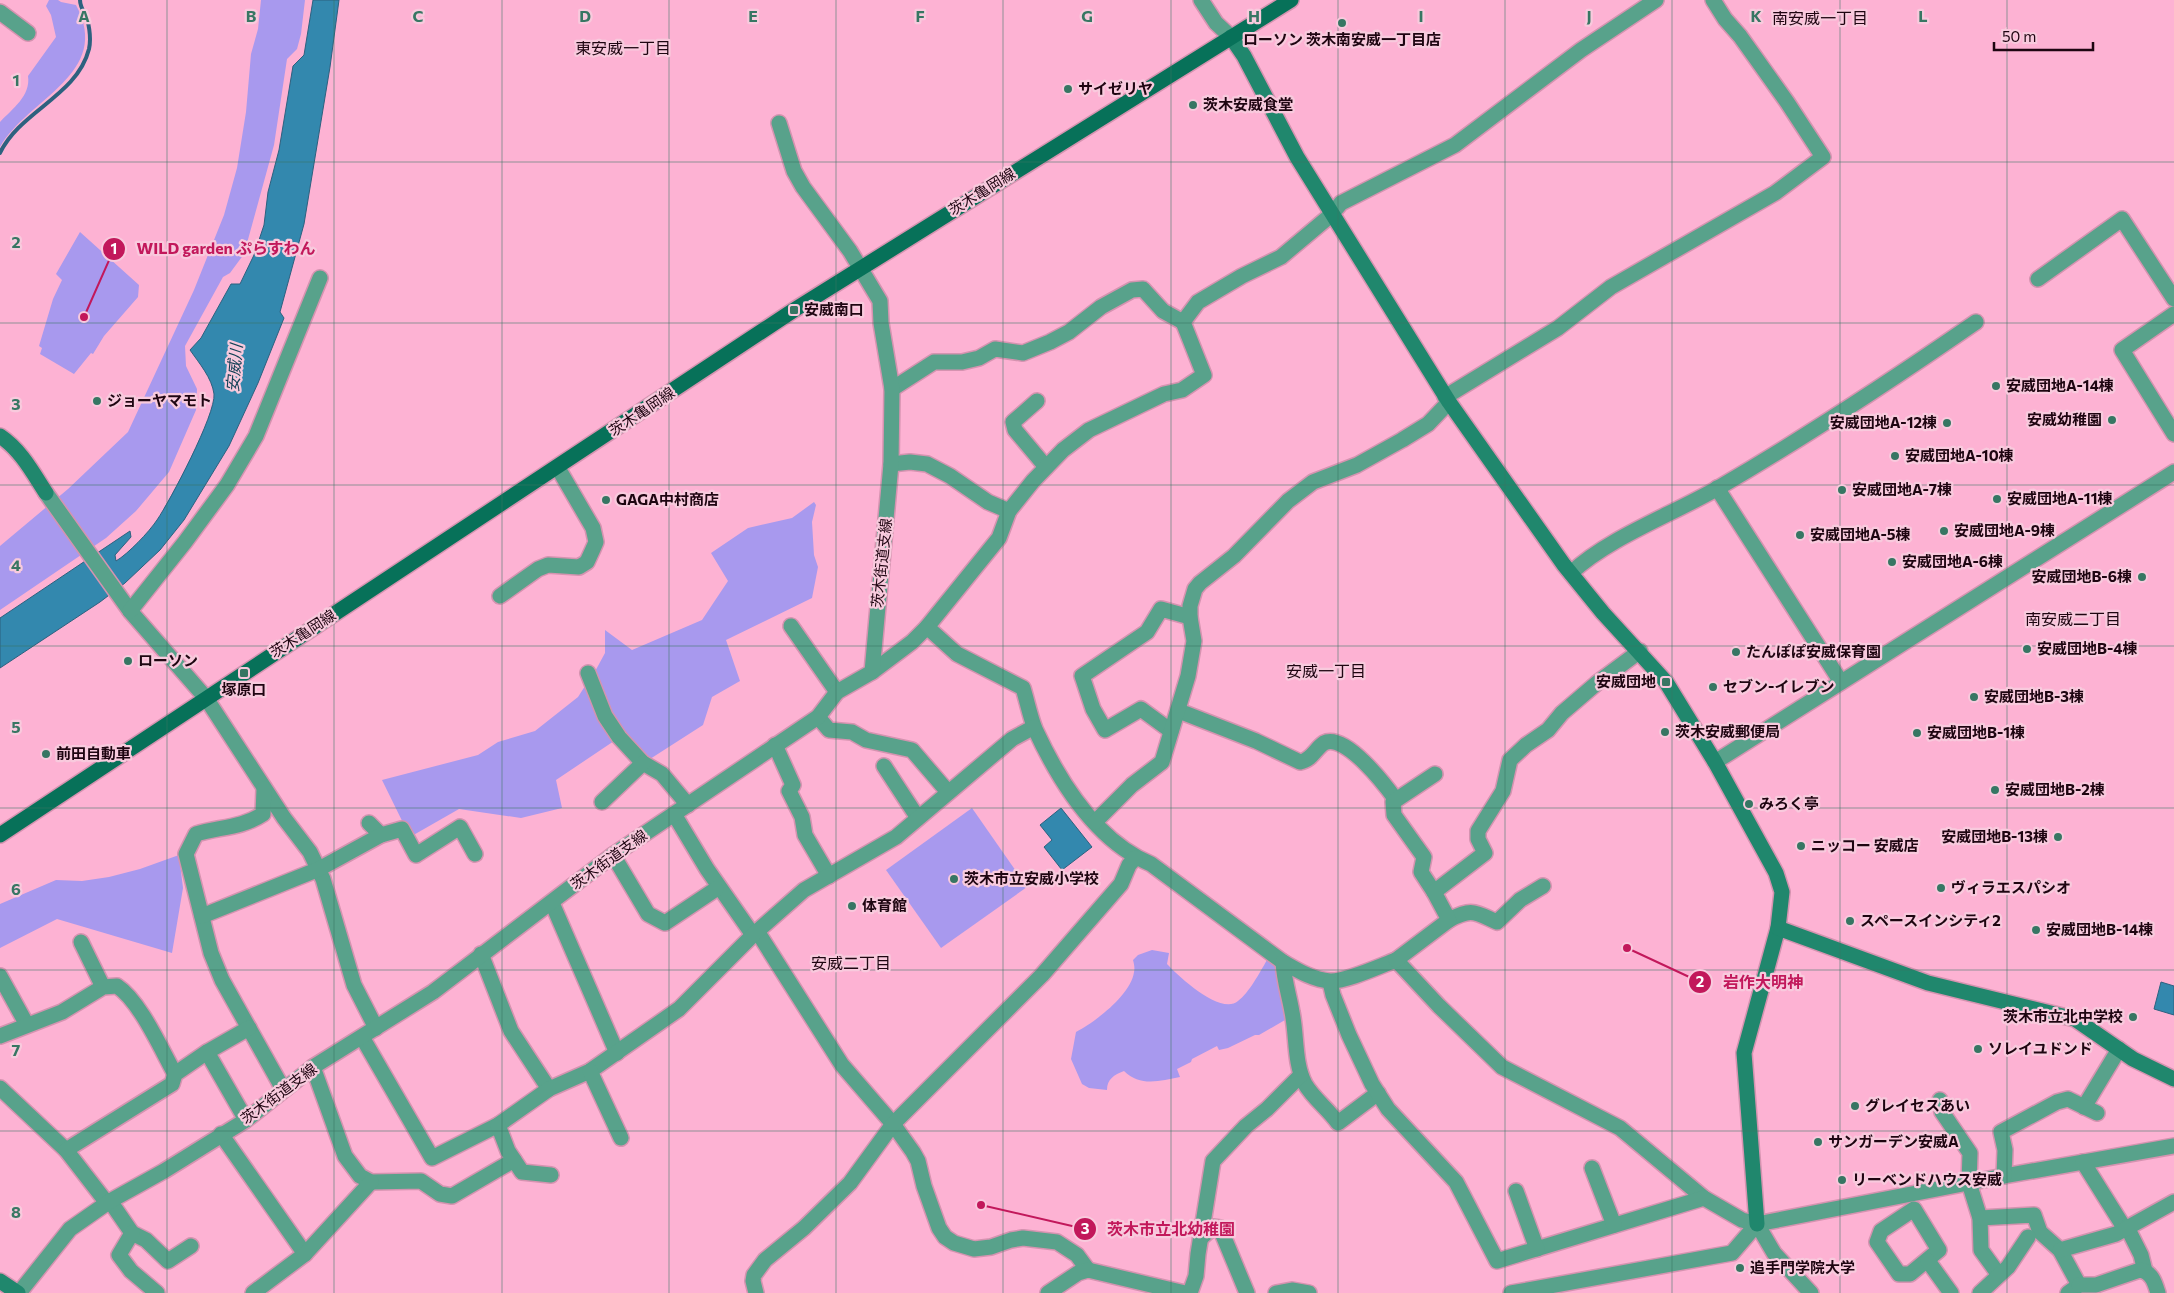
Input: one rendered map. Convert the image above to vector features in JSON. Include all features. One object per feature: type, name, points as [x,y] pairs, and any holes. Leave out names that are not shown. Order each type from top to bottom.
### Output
[{"type":"main road","name":"茨木亀岡線","points":[[0,835],[860,268],[1291,0]]},
{"type":"street","points":[[1201,0],[1216,23],[1230,37],[1244,56],[1297,157],[1331,215],[1447,399],[1571,573],[1603,613],[1666,682],[1715,762],[1776,873],[1782,892],[1778,928],[1744,1053],[1756,1224],[1774,1253],[1811,1293]]},
{"type":"street","points":[[1183,322],[1198,302],[1281,256],[1331,215],[1341,203],[1455,145],[1566,60],[1656,0]]},
{"type":"street","points":[[1094,822],[1132,785],[1162,762],[1179,711],[1188,676],[1194,641],[1190,617],[1193,597],[1200,582],[1234,556],[1288,501],[1313,482],[1357,465],[1428,424],[1447,399],[1558,328],[1611,287],[1775,193],[1823,157],[1788,102],[1740,36],[1725,20],[1713,0]]},
{"type":"street","points":[[0,12],[28,33]]},
{"type":"street","name":"茨木街道支線","points":[[18,1293],[70,1229],[108,1202],[164,1171],[246,1120],[313,1067],[433,992],[613,855],[775,744],[818,717],[837,692],[872,672],[891,464],[892,389],[881,323],[880,301],[860,268],[794,171],[779,123]]},
{"type":"street","points":[[2038,279],[2122,219],[2174,299]]},
{"type":"street","points":[[130,611],[196,528],[227,485],[256,436],[320,278]]},
{"type":"street","points":[[872,672],[912,642],[927,627],[999,538],[1009,511],[1046,467],[1089,430],[1164,394],[1182,390],[1204,375],[1183,322],[1163,311],[1143,289],[1132,290],[1101,307],[1069,332],[1050,342],[1023,352],[995,349],[979,358],[962,362],[934,362],[892,389]]},
{"type":"street","points":[[2174,314],[2122,350],[2174,434]]},
{"type":"street","points":[[1571,573],[1612,544],[1717,488],[1855,404],[1976,322]]},
{"type":"street","points":[[1037,401],[1013,422],[1015,430],[1046,467]]},
{"type":"street","points":[[0,436],[14,447],[27,463],[46,493],[130,611],[206,698],[284,818],[310,852],[319,869],[354,986],[376,1028]]},
{"type":"street","points":[[891,464],[910,462],[927,464],[950,476],[988,502],[1009,511]]},
{"type":"street","points":[[500,596],[538,569],[548,565],[579,566],[587,562],[593,549],[596,542],[594,528],[558,468]]},
{"type":"street","points":[[1715,762],[2174,472]]},
{"type":"street","points":[[1717,488],[1841,682]]},
{"type":"street","points":[[1171,731],[1141,709],[1105,730],[1093,709],[1082,676],[1147,632],[1161,609],[1190,617]]},
{"type":"street","points":[[791,626],[837,692]]},
{"type":"street","points":[[927,627],[957,654],[1023,688],[1034,727],[1074,797],[1114,843],[1135,858],[1151,864],[1283,962],[1305,975],[1330,982],[1356,975],[1396,960],[1449,920],[1468,912],[1485,916],[1497,922],[1520,900],[1542,886]]},
{"type":"street","points":[[1434,892],[1486,853],[1478,839],[1478,831],[1504,791],[1510,760],[1526,745],[1548,730],[1562,713],[1597,683],[1640,652]]},
{"type":"street","points":[[588,673],[605,716],[619,737],[643,763],[662,774],[688,804]]},
{"type":"street","points":[[1179,711],[1256,740],[1300,762],[1308,760],[1325,743],[1333,742],[1351,751],[1373,770],[1396,800]]},
{"type":"street","points":[[818,717],[829,730],[852,732],[866,740],[912,750],[948,792]]},
{"type":"street","points":[[362,1037],[432,1158],[498,1126],[549,1090],[590,1071],[679,1009],[755,933],[804,890],[896,837],[1012,740],[1034,727]]},
{"type":"street","points":[[775,744],[793,785],[789,790],[802,817],[805,835],[829,876]]},
{"type":"street","points":[[602,802],[643,763]]},
{"type":"street","points":[[884,766],[918,818]]},
{"type":"street","points":[[1435,774],[1393,802],[1394,815],[1424,857],[1421,872],[1449,920]]},
{"type":"street","points":[[264,788],[263,814],[231,828],[196,834],[186,854],[211,953],[222,980],[283,1090]]},
{"type":"street","points":[[674,814],[707,869],[755,933],[842,1064],[893,1124],[918,1161],[924,1186],[939,1228],[945,1237],[954,1243],[974,1249],[991,1247],[1023,1238],[1058,1242],[1077,1255],[1088,1270]]},
{"type":"street","points":[[369,823],[382,835]]},
{"type":"street","points":[[202,916],[319,869],[382,835],[402,829],[416,855],[460,827],[475,854]]},
{"type":"street","points":[[613,855],[648,914],[664,923],[716,889]]},
{"type":"street","points":[[756,1293],[753,1281],[754,1275],[765,1260],[804,1228],[850,1183],[893,1124],[1048,968],[1121,884],[1129,865],[1135,858]]},
{"type":"street","points":[[552,903],[617,1053]]},
{"type":"street","points":[[1778,928],[1928,982],[2075,1019],[2133,1059],[2174,1079]]},
{"type":"street","points":[[81,942],[103,988]]},
{"type":"street","points":[[481,954],[511,1031],[549,1090]]},
{"type":"street","points":[[1396,960],[1438,1006],[1502,1068],[1620,1128],[1704,1198],[1742,1220],[1756,1224],[2004,1176],[2174,1146]]},
{"type":"street","points":[[1283,962],[1284,976],[1292,1011],[1299,1070],[1306,1086],[1338,1122],[1378,1093]]},
{"type":"street","points":[[0,976],[27,1025]]},
{"type":"street","points":[[1330,982],[1333,995],[1349,1035],[1378,1093],[1388,1109],[1456,1182],[1497,1261],[1704,1198]]},
{"type":"street","points":[[0,1036],[62,1012],[103,988],[117,986],[126,992],[152,1032],[175,1074]]},
{"type":"street","points":[[66,1150],[172,1084],[175,1074],[206,1052],[249,1028]]},
{"type":"street","points":[[2004,1176],[2005,1150],[2001,1132],[2057,1102],[2068,1099],[2091,1110],[2119,1049]]},
{"type":"street","points":[[206,1052],[246,1120]]},
{"type":"street","points":[[313,1067],[344,1156],[360,1176],[371,1182],[421,1181],[440,1194],[452,1196],[514,1160]]},
{"type":"street","points":[[590,1071],[621,1138]]},
{"type":"street","points":[[1190,1293],[1196,1276],[1213,1161],[1246,1126],[1267,1109],[1301,1075]]},
{"type":"street","points":[[0,1088],[66,1150],[132,1233],[146,1240],[168,1261],[191,1246]]},
{"type":"street","points":[[1940,1100],[1942,1112],[1970,1154],[1969,1183],[1980,1218],[1981,1250],[1999,1276]]},
{"type":"street","points":[[498,1126],[508,1151],[522,1172],[551,1175]]},
{"type":"street","points":[[221,1134],[305,1254]]},
{"type":"street","points":[[2083,1162],[2126,1228],[2141,1255],[2145,1271],[2155,1282],[2158,1293]]},
{"type":"street","points":[[1592,1168],[1614,1225]]},
{"type":"street","points":[[253,1293],[305,1254],[371,1182]]},
{"type":"street","points":[[1516,1191],[1537,1249]]},
{"type":"street","points":[[2060,1250],[2116,1234],[2174,1202]]},
{"type":"street","points":[[1980,1218],[2034,1215],[2040,1232],[2060,1250],[2074,1289],[2131,1272],[2145,1271]]},
{"type":"street","points":[[1512,1293],[1732,1253],[1756,1224]]},
{"type":"street","points":[[1202,1237],[1213,1227],[1220,1228],[1247,1293]]},
{"type":"street","points":[[132,1233],[119,1255],[131,1271],[157,1293]]},
{"type":"street","points":[[1980,1293],[2008,1267],[2028,1237]]},
{"type":"street","points":[[1928,1260],[1951,1293]]},
{"type":"street","points":[[1048,1293],[1078,1273],[1088,1270],[1185,1293]]},
{"type":"street","points":[[0,1281],[18,1293]]},
{"type":"street","points":[[1276,1293],[1292,1290],[1309,1293]]},
{"type":"shaded area","points":[[49,0],[58,0],[76,5],[85,29],[84,49],[76,67],[62,84],[13,130],[0,147],[0,122],[24,96],[27,90],[28,76],[56,37],[51,15],[46,6]]},
{"type":"shaded area","points":[[261,0],[305,0],[301,34],[297,49],[287,59],[274,145],[244,254],[230,273],[223,277],[185,346],[186,366],[197,389],[196,410],[169,472],[136,511],[106,538],[0,610],[0,546],[68,489],[128,432],[194,290],[224,215],[237,168],[246,112],[251,54],[258,29]]},
{"type":"shaded area","points":[[80,232],[139,285],[138,297],[104,336],[93,354],[91,353],[74,374],[40,354],[42,348],[39,346],[53,299],[62,280],[56,274]]},
{"type":"shaded area","points":[[814,502],[816,505],[812,522],[814,555],[818,567],[812,598],[726,640],[740,681],[712,697],[703,725],[650,759],[622,736],[592,677],[605,653],[605,630],[632,650],[702,620],[728,581],[711,553],[748,528],[792,518]]},
{"type":"shaded area","points":[[587,683],[617,739],[556,780],[562,808],[521,818],[459,809],[410,837],[382,780],[478,755],[498,742],[535,731],[578,697]]},
{"type":"shaded area","points":[[972,808],[1027,887],[941,948],[886,870]]},
{"type":"shaded area","points":[[179,855],[183,888],[172,953],[57,919],[0,948],[0,904],[56,880],[82,881],[109,877],[140,869]]},
{"type":"shaded area","points":[[1152,950],[1169,953],[1167,964],[1200,993],[1221,1003],[1231,1004],[1238,1001],[1246,993],[1267,960],[1277,967],[1285,1020],[1259,1035],[1255,1035],[1228,1048],[1219,1050],[1217,1046],[1192,1059],[1191,1062],[1177,1069],[1180,1077],[1150,1082],[1137,1079],[1124,1071],[1112,1078],[1108,1083],[1107,1090],[1089,1088],[1082,1084],[1071,1059],[1076,1032],[1093,1022],[1111,1007],[1126,990],[1131,981],[1134,969],[1133,960],[1138,955]]},
{"type":"water","name":"安威川","points":[[313,0],[339,0],[304,224],[280,312],[284,318],[258,383],[229,446],[184,520],[160,550],[125,583],[100,602],[0,668],[0,618],[130,531],[131,537],[115,555],[116,561],[126,553],[157,520],[172,495],[200,438],[213,404],[214,394],[208,376],[190,350],[201,338],[231,284],[240,284],[254,255],[264,225],[268,192],[279,150],[293,66],[304,55]]},
{"type":"water","points":[[1061,808],[1092,847],[1062,870],[1044,847],[1052,840],[1040,825]]},
{"type":"water","points":[[2161,982],[2174,986],[2174,1015],[2154,1009]]},
{"type":"waterway","points":[[0,153],[9,138],[61,91],[83,65],[89,49],[90,37],[87,18],[81,7],[80,0]]},
{"type":"place","name":"ローソン 茨木南安威一丁目店","points":[[1342,23]]},
{"type":"place","name":"サイゼリヤ","points":[[1068,89]]},
{"type":"place","name":"茨木安威食堂","points":[[1193,105]]},
{"type":"place","name":"安威南口","points":[[794,310]]},
{"type":"place","name":"WILD garden ぷらすわん","points":[[84,317]]},
{"type":"place","name":"安威団地A-14棟","points":[[1996,386]]},
{"type":"place","name":"ジョーヤマモト","points":[[97,401]]},
{"type":"place","name":"安威幼稚園","points":[[2112,420]]},
{"type":"place","name":"安威団地A-12棟","points":[[1947,423]]},
{"type":"place","name":"安威団地A-10棟","points":[[1895,456]]},
{"type":"place","name":"安威団地A-7棟","points":[[1842,490]]},
{"type":"place","name":"安威団地A-11棟","points":[[1997,499]]},
{"type":"place","name":"GAGA中村商店","points":[[606,500]]},
{"type":"place","name":"安威団地A-9棟","points":[[1944,531]]},
{"type":"place","name":"安威団地A-5棟","points":[[1800,535]]},
{"type":"place","name":"安威団地A-6棟","points":[[1892,562]]},
{"type":"place","name":"安威団地B-6棟","points":[[2142,577]]},
{"type":"place","name":"安威団地B-4棟","points":[[2027,649]]},
{"type":"place","name":"たんぽぽ安威保育園","points":[[1736,652]]},
{"type":"place","name":"ローソン","points":[[128,661]]},
{"type":"place","name":"塚原口","points":[[244,673]]},
{"type":"place","name":"安威団地","points":[[1666,682]]},
{"type":"place","name":"セブン-イレブン","points":[[1713,687]]},
{"type":"place","name":"安威団地B-3棟","points":[[1974,697]]},
{"type":"place","name":"茨木安威郵便局","points":[[1665,732]]},
{"type":"place","name":"安威団地B-1棟","points":[[1917,733]]},
{"type":"place","name":"前田自動車","points":[[46,754]]},
{"type":"place","name":"安威団地B-2棟","points":[[1995,790]]},
{"type":"place","name":"みろく亭","points":[[1749,804]]},
{"type":"place","name":"安威団地B-13棟","points":[[2058,837]]},
{"type":"place","name":"ニッコー 安威店","points":[[1801,846]]},
{"type":"place","name":"茨木市立安威小学校","points":[[954,879]]},
{"type":"place","name":"ヴィラエスパシオ","points":[[1941,888]]},
{"type":"place","name":"体育館","points":[[852,906]]},
{"type":"place","name":"スペースインシティ2","points":[[1850,921]]},
{"type":"place","name":"安威団地B-14棟","points":[[2036,930]]},
{"type":"place","name":"岩作大明神","points":[[1627,948]]},
{"type":"place","name":"茨木市立北中学校","points":[[2133,1017]]},
{"type":"place","name":"ソレイユドンド","points":[[1978,1049]]},
{"type":"place","name":"グレイセスあい","points":[[1855,1106]]},
{"type":"place","name":"サンガーデン安威A","points":[[1818,1142]]},
{"type":"place","name":"リーベンドハウス安威","points":[[1842,1180]]},
{"type":"place","name":"茨木市立北幼稚園","points":[[981,1205]]},
{"type":"place","name":"追手門学院大学","points":[[1740,1268]]},
{"type":"district","name":"南安威一丁目","points":[[1820,18]]},
{"type":"district","name":"東安威一丁目","points":[[623,48]]},
{"type":"district","name":"南安威二丁目","points":[[2073,619]]},
{"type":"district","name":"安威一丁目","points":[[1326,671]]},
{"type":"district","name":"安威二丁目","points":[[851,963]]}]
